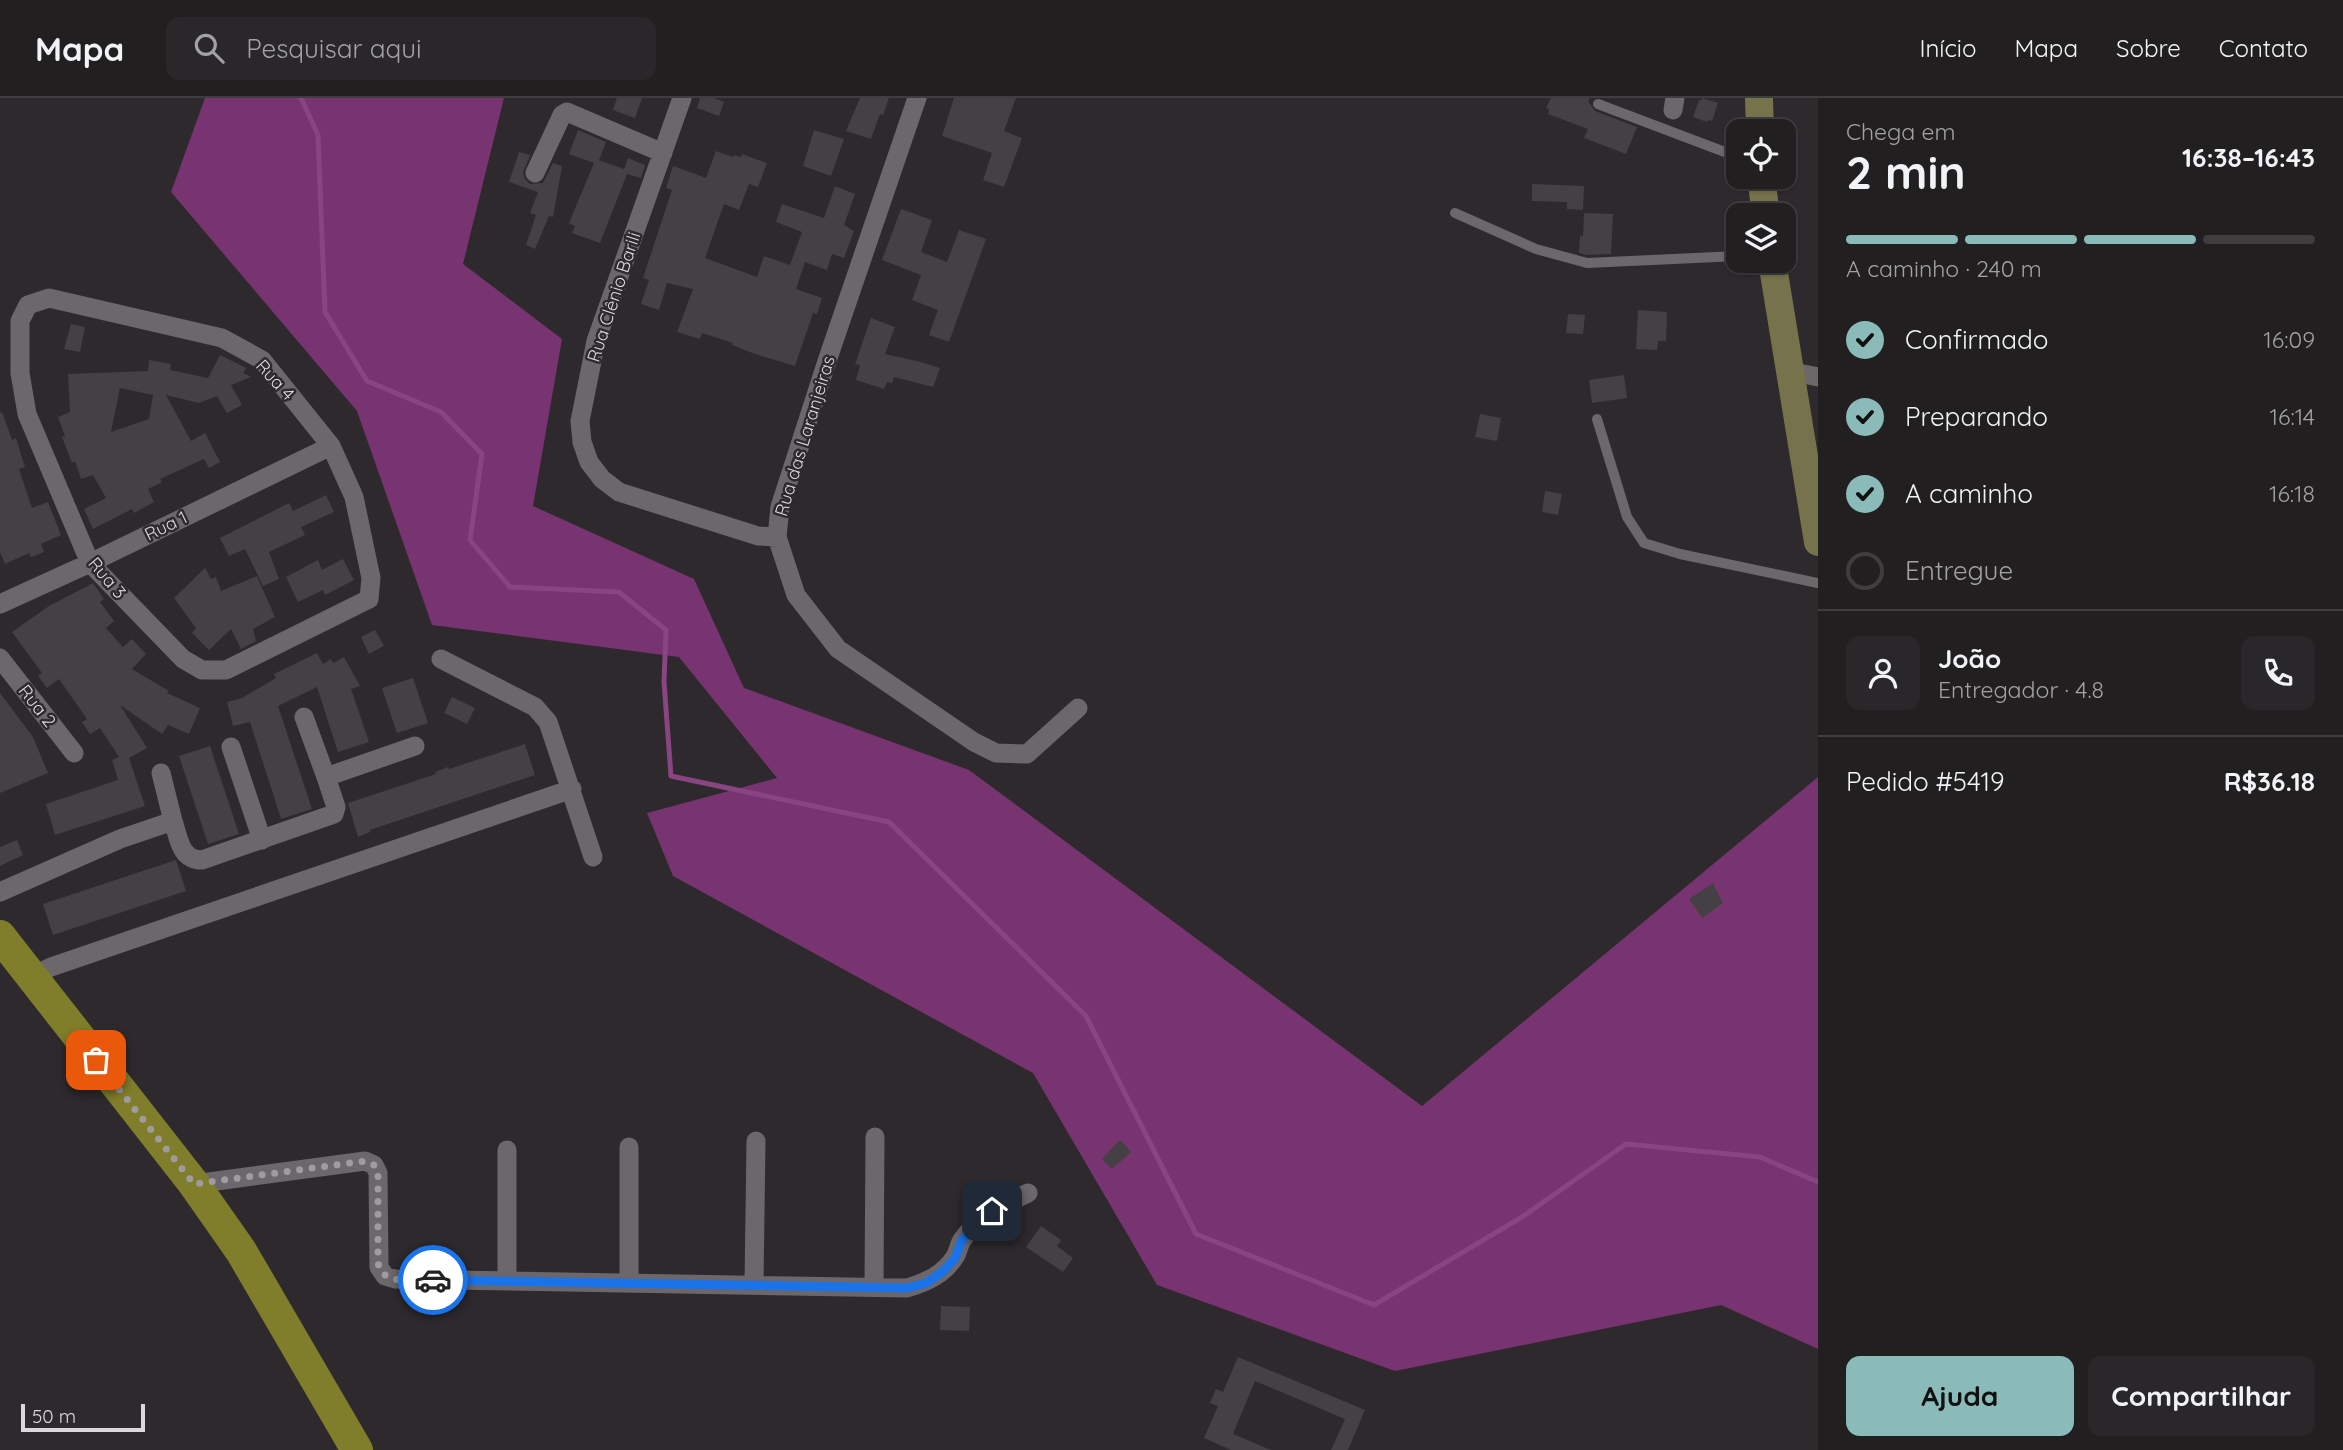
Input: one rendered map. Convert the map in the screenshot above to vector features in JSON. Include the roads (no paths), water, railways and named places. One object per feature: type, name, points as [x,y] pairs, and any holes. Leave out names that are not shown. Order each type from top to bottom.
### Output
[{"type":"main road","points":[[10,956],[194,1184],[241,1251],[358,1450]]},
{"type":"street","name":"Rua Clênio Barili","points":[[682,98],[596,341],[580,421],[582,442],[589,462],[602,479],[619,492],[758,536],[777,537]]},
{"type":"street","name":"Rua das Laranjeiras","points":[[917,98],[780,508],[777,537],[796,596],[838,649],[974,743],[996,753],[1027,754],[1078,708]]},
{"type":"street","points":[[1759,98],[1760,119]]},
{"type":"street","points":[[535,173],[562,115],[567,112],[663,153]]},
{"type":"street","points":[[1774,273],[1818,542]]},
{"type":"street","name":"Rua 4","points":[[49,298],[222,338],[262,360],[331,446],[354,497],[371,578],[369,599]]},
{"type":"street","name":"Rua 3","points":[[49,298],[28,305],[20,321],[20,373],[27,414],[90,563],[183,659],[202,670],[226,670],[369,599]]},
{"type":"street","points":[[1788,370],[1818,377]]},
{"type":"street","name":"Rua 1","points":[[0,604],[331,446]]},
{"type":"street","name":"Rua 2","points":[[0,658],[75,753]]},
{"type":"street","points":[[441,659],[535,707],[548,722],[593,857]]},
{"type":"street","points":[[161,772],[185,855],[193,860],[202,860],[334,814],[336,807],[304,717]]},
{"type":"street","points":[[326,777],[415,746]]},
{"type":"street","points":[[231,747],[262,839]]},
{"type":"street","points":[[10,956],[51,967],[572,789]]},
{"type":"street","points":[[0,892],[120,839],[173,821]]},
{"type":"street","points":[[874,1287],[875,1137]]},
{"type":"street","points":[[754,1285],[756,1141]]},
{"type":"street","points":[[629,1147],[629,1283]]},
{"type":"street","points":[[507,1150],[508,1281]]},
{"type":"street","points":[[194,1184],[365,1161],[374,1165],[378,1173],[379,1267],[385,1276],[395,1279],[907,1288],[926,1283],[942,1272],[955,1258],[962,1240],[992,1211],[1028,1192]]},
{"type":"lane","points":[[1598,104],[1726,152]]},
{"type":"lane","points":[[1455,213],[1536,249],[1587,263],[1726,257]]},
{"type":"lane","points":[[1597,419],[1628,517],[1644,543],[1680,555],[1818,583]]},
{"type":"waterway","points":[[301,98],[318,135],[325,312],[367,381],[441,412],[482,454],[470,540],[510,587],[619,592],[666,630],[664,682],[671,776],[889,822],[1086,1016],[1196,1234],[1374,1305],[1522,1217],[1626,1144],[1760,1157],[1818,1182]]}]
